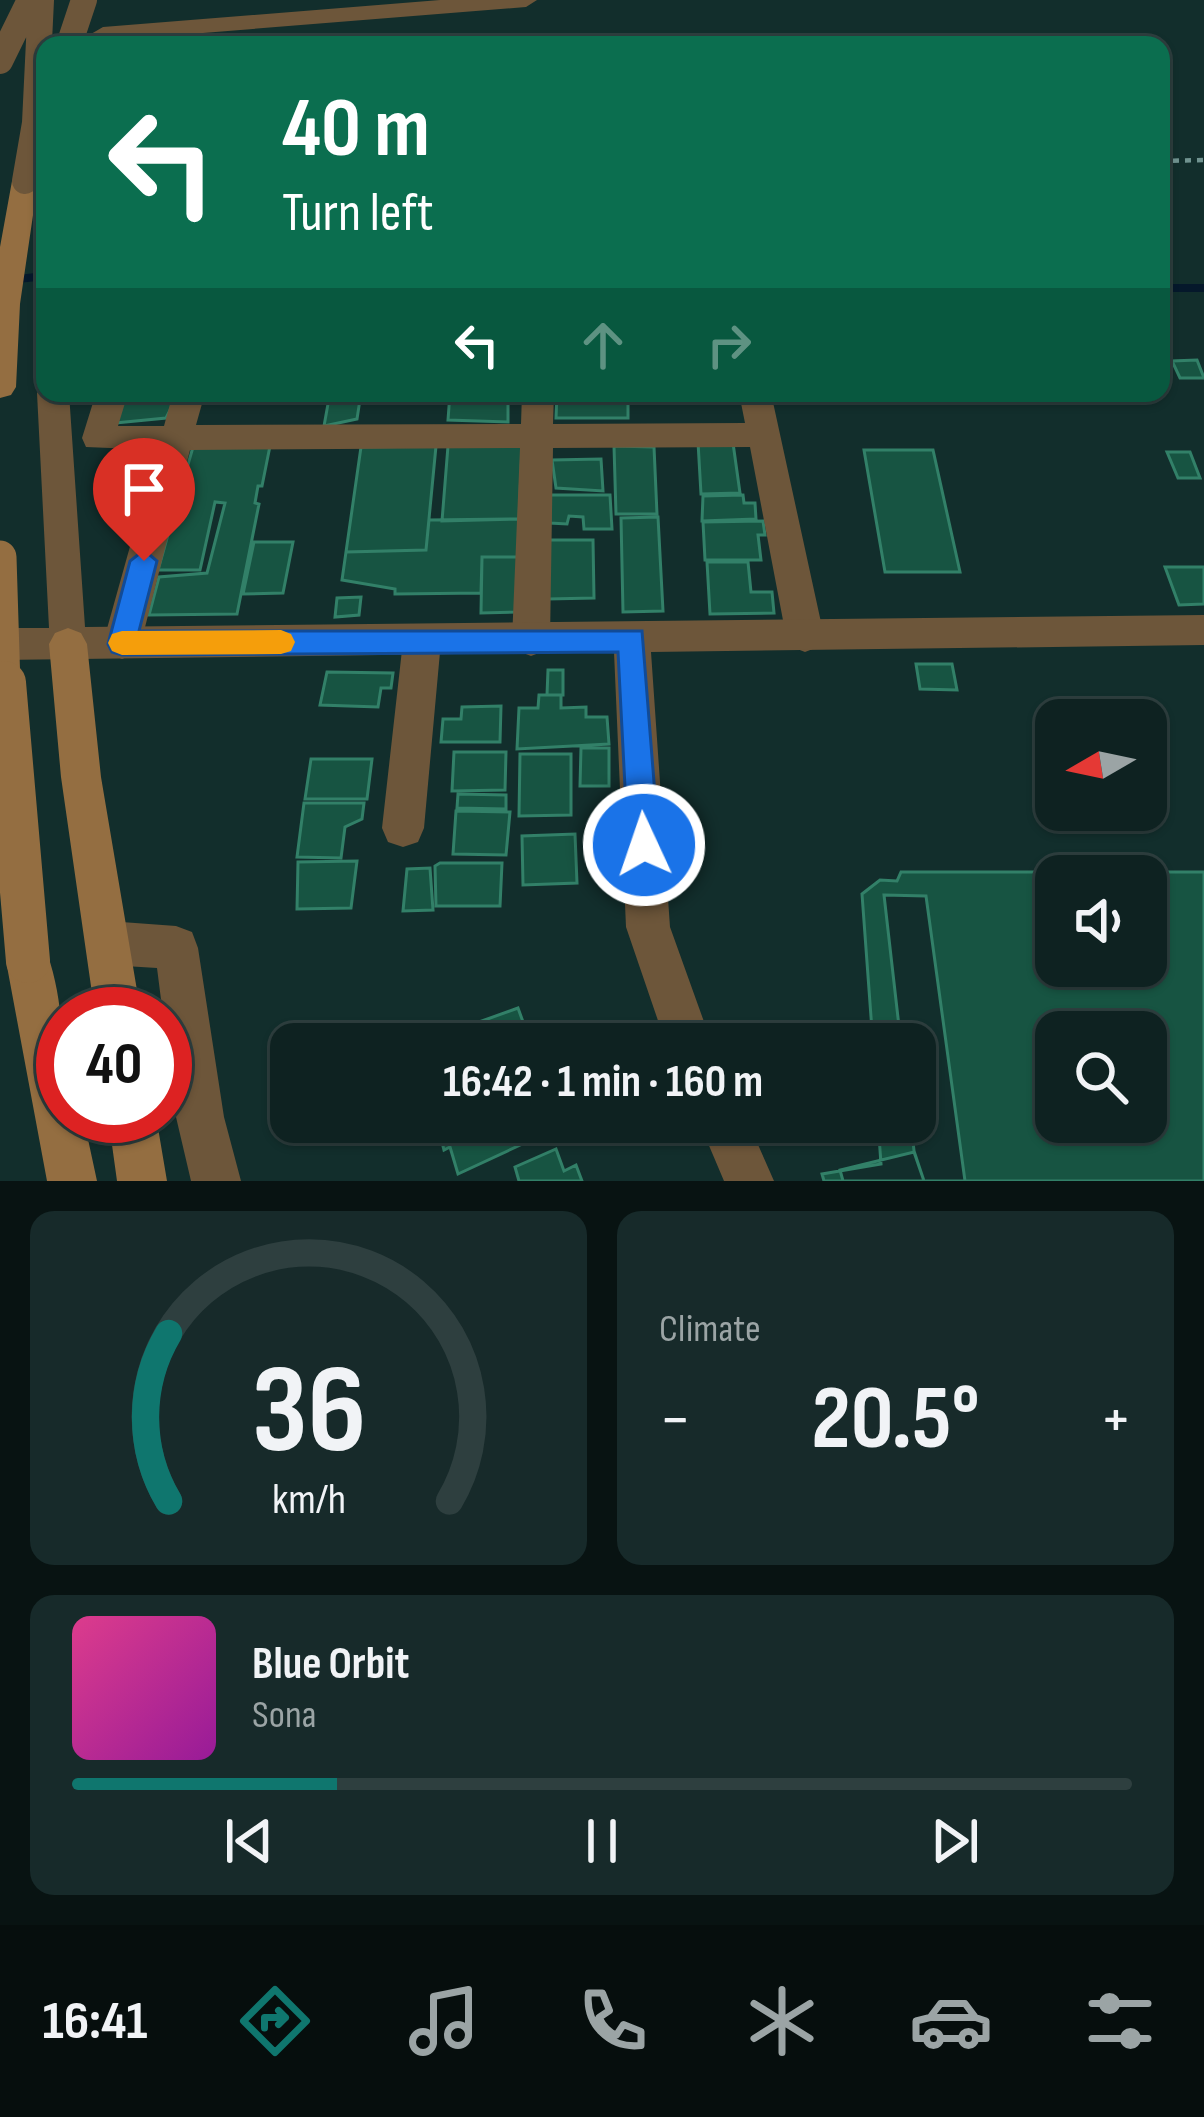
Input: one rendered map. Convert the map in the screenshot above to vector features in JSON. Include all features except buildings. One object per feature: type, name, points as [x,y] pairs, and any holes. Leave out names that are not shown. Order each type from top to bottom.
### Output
[{"type":"main road","points":[[0,387],[5,304],[25,181]]},
{"type":"main road","points":[[0,557],[5,708],[28,961],[72,1181]]},
{"type":"main road","points":[[68,644],[81,777],[114,987]]},
{"type":"main road","points":[[136,1143],[142,1181]]},
{"type":"street","points":[[0,61],[30,0]]},
{"type":"street","points":[[41,0],[41,36]]},
{"type":"street","points":[[103,34],[526,0]]},
{"type":"street","points":[[25,181],[36,130]]},
{"type":"street","points":[[54,402],[68,644]]},
{"type":"street","points":[[109,402],[98,438],[764,435]]},
{"type":"street","points":[[122,644],[186,402]]},
{"type":"street","points":[[531,640],[538,402]]},
{"type":"street","points":[[757,402],[806,636]]},
{"type":"street","points":[[0,644],[1204,630]]},
{"type":"street","points":[[632,640],[648,927],[682,1023]]},
{"type":"street","points":[[403,828],[422,641]]},
{"type":"street","points":[[108,943],[176,948],[200,1117],[216,1181]]},
{"type":"street","points":[[732,1143],[749,1181]]},
{"type":"path","points":[[1170,161],[1204,160]]},
{"type":"waterway","points":[[0,281],[36,277]]},
{"type":"waterway","points":[[1170,288],[1204,288]]},
{"type":"slow traffic","points":[[122,643],[281,642]]},
{"type":"route","points":[[144,561],[122,644],[632,640],[644,845]]}]
